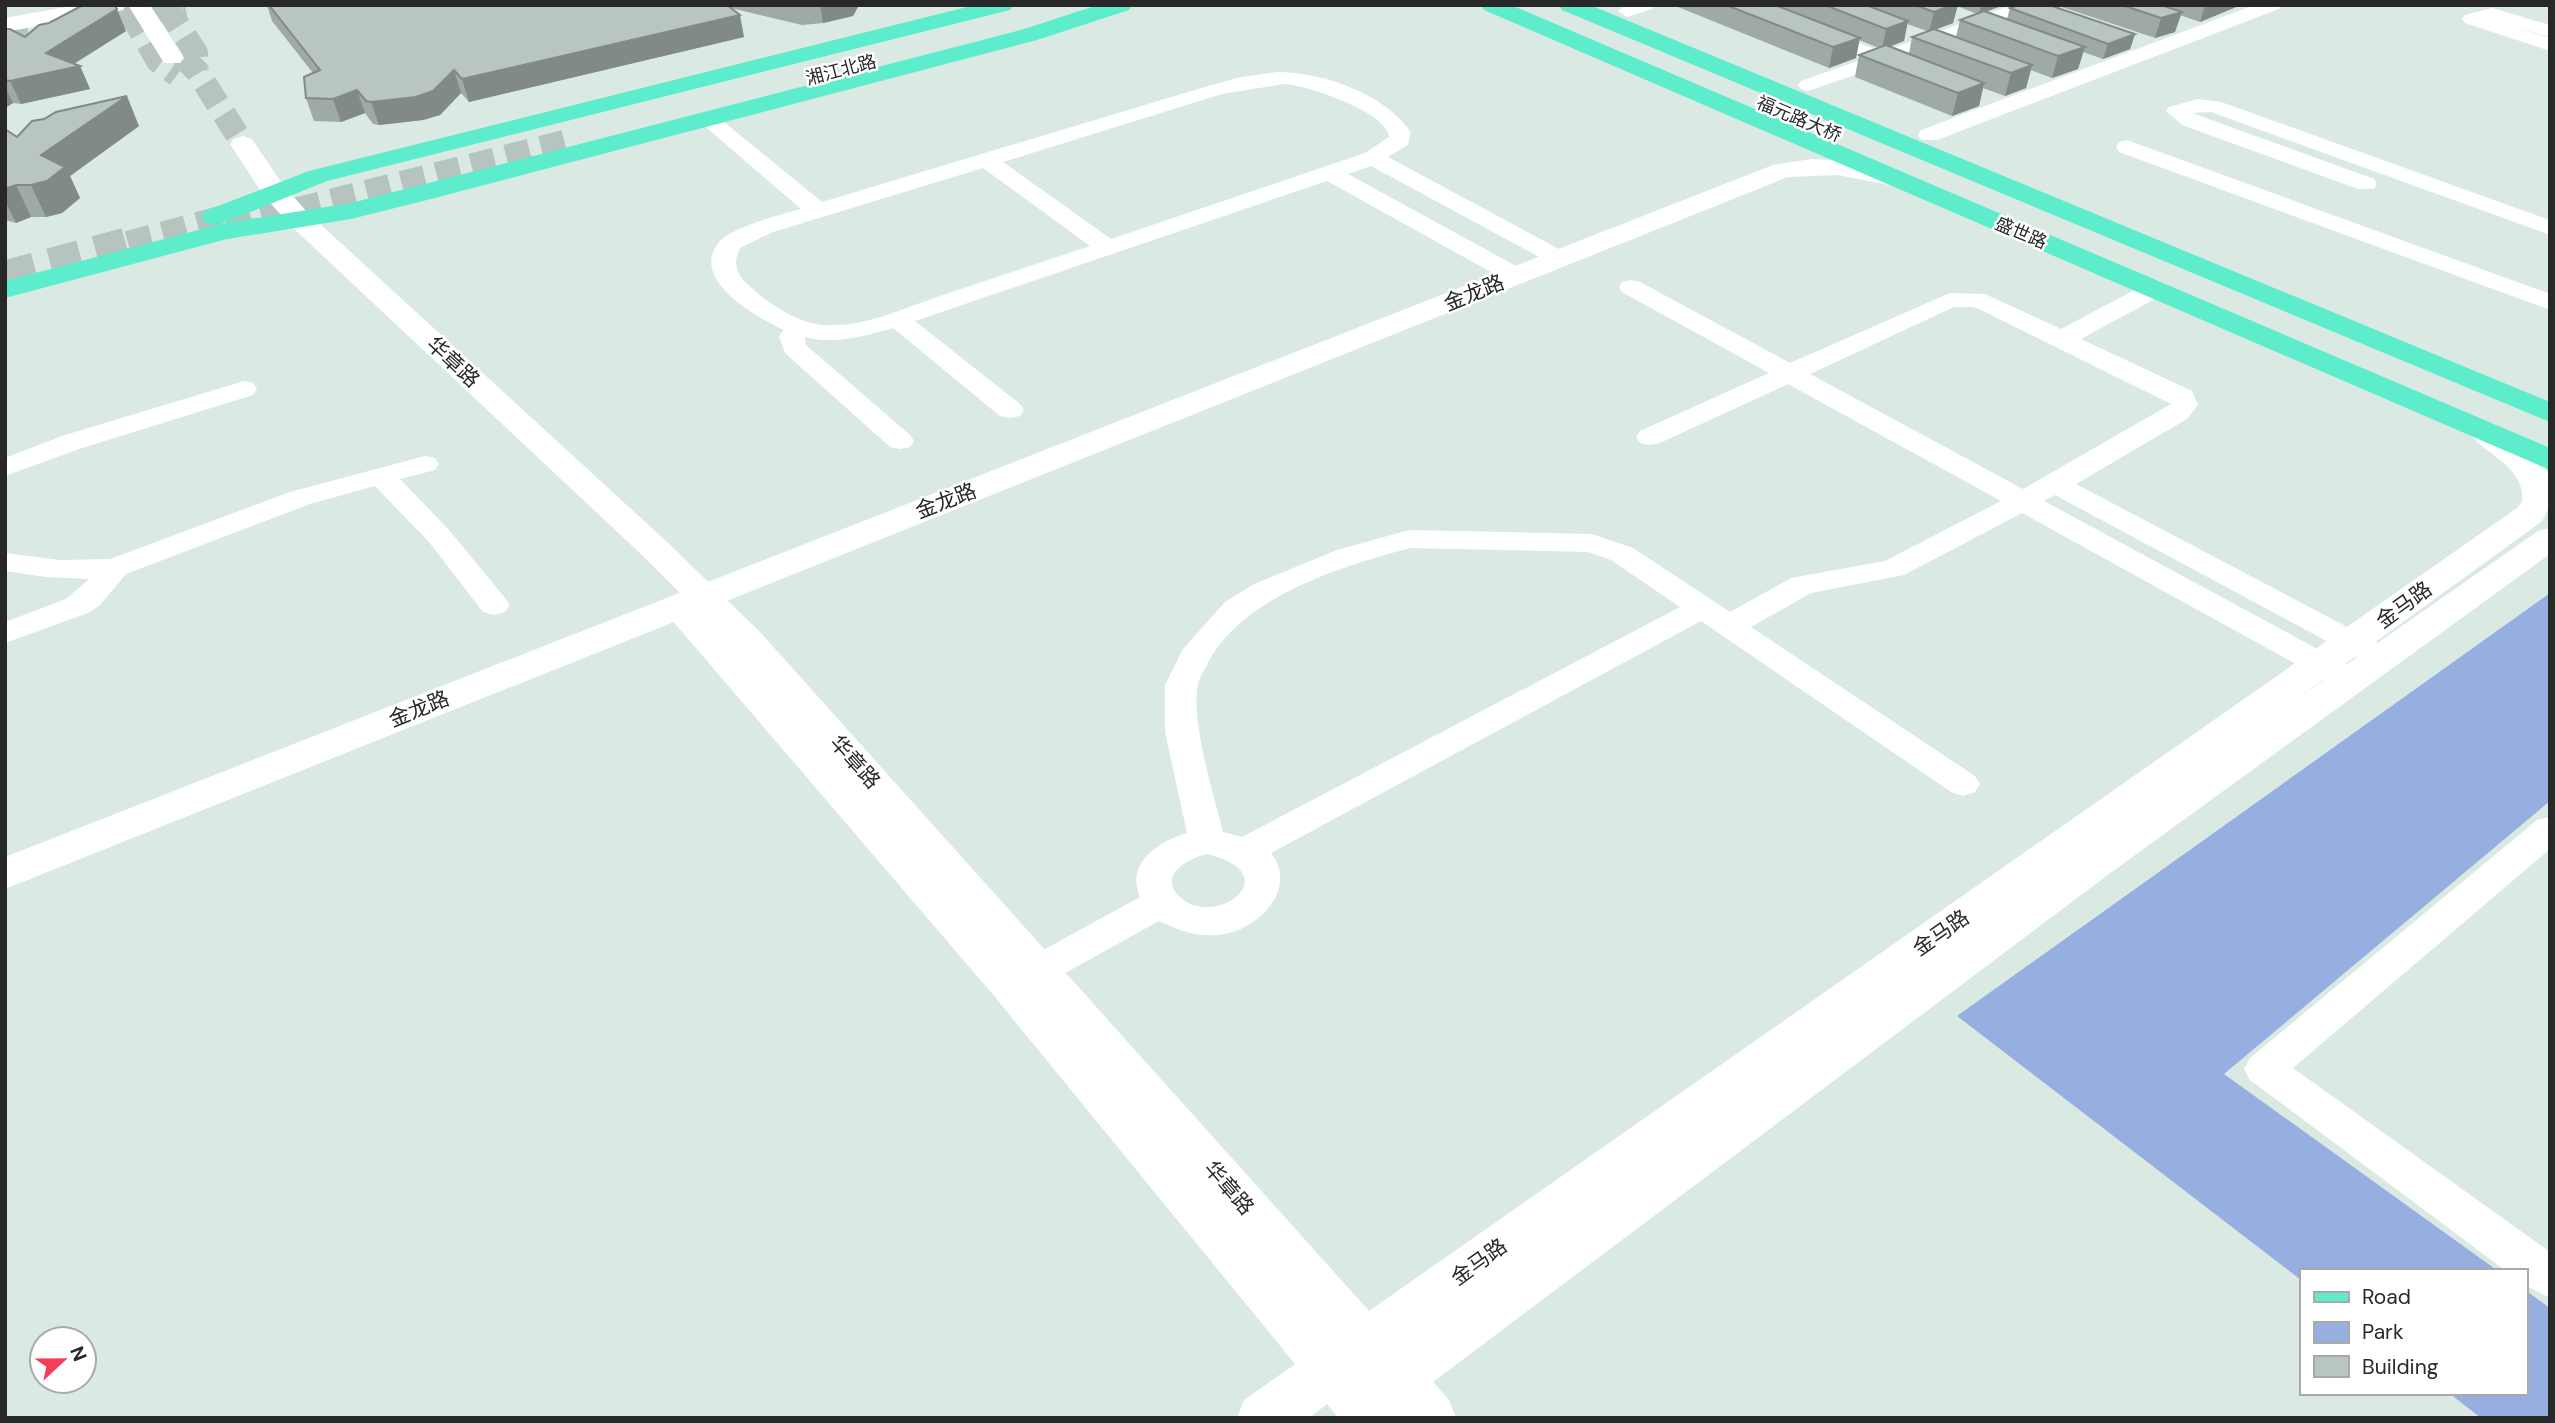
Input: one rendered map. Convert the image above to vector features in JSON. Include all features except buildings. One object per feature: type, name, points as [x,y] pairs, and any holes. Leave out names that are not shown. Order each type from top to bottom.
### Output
[{"type":"main road","points":[[5,19],[79,5]]},
{"type":"main road","points":[[5,25],[115,5]]},
{"type":"main road","points":[[139,5],[177,57],[151,5]]},
{"type":"main road","name":"湘江北路","points":[[1011,9],[569,134],[1013,25],[1107,5]]},
{"type":"main road","points":[[5,272],[213,217],[276,209],[351,211],[1029,34],[1121,5]]},
{"type":"main road","name":"盛世路","points":[[1492,5],[2550,460]]},
{"type":"main road","name":"福元路大桥","points":[[1529,5],[2081,227]]},
{"type":"main road","name":"福元路大桥","points":[[1570,5],[2081,227]]},
{"type":"main road","points":[[1629,7],[1808,85],[2550,391]]},
{"type":"main road","points":[[5,290],[225,231],[276,209],[318,176],[1011,9]]},
{"type":"main road","name":"金龙路","points":[[5,874],[686,598],[1783,161],[1787,152],[1782,138],[1774,130],[1748,116]]},
{"type":"main road","name":"华章路","points":[[232,147],[276,209],[686,598],[718,649],[1025,977],[1348,1356],[1368,1404],[1429,1418]]},
{"type":"main road","name":"金龙路","points":[[5,861],[1782,170],[1809,165],[1834,166],[1894,178]]},
{"type":"main road","points":[[2081,227],[2463,357]]},
{"type":"main road","points":[[2081,227],[2418,402]]},
{"type":"main road","points":[[2081,227],[2550,413]]},
{"type":"main road","points":[[2081,227],[2550,436]]},
{"type":"main road","name":"金马路","points":[[1368,1404],[2083,871],[2352,662],[2529,515],[2539,503],[2540,490],[2536,480],[2515,456],[2484,431]]},
{"type":"main road","name":"金马路","points":[[1264,1418],[1870,983],[2352,662],[2550,538]]},
{"type":"street","points":[[1744,5],[1920,74]]},
{"type":"street","points":[[2221,5],[2249,14]]},
{"type":"street","points":[[1929,135],[2272,5]]},
{"type":"street","points":[[1808,85],[2034,7]]},
{"type":"street","points":[[1949,13],[2006,33]]},
{"type":"street","points":[[2550,31],[2492,14],[2472,19],[2550,45]]},
{"type":"street","points":[[2175,23],[2202,32]]},
{"type":"street","points":[[1906,33],[1955,52]]},
{"type":"street","points":[[2132,40],[2157,49]]},
{"type":"street","points":[[2081,60],[2106,69]]},
{"type":"street","points":[[1292,78],[1307,80],[1334,90],[1391,119],[1400,132],[1400,139],[1373,158],[897,318],[845,332],[819,333],[800,328],[748,299],[727,278],[723,265],[730,244],[743,235],[986,160],[1241,83],[1292,78]]},
{"type":"street","points":[[2028,80],[2053,89]]},
{"type":"street","points":[[1981,98],[2006,107]]},
{"type":"street","points":[[2366,184],[2189,121],[2176,111],[2198,105],[2214,106],[2550,228]]},
{"type":"street","points":[[707,118],[818,211]]},
{"type":"street","points":[[2127,147],[2550,303]]},
{"type":"street","points":[[1373,158],[1551,254]]},
{"type":"street","points":[[986,160],[1105,246]]},
{"type":"street","points":[[1328,172],[1507,271]]},
{"type":"street","points":[[1631,287],[2022,501],[2352,662]]},
{"type":"street","points":[[2062,339],[2153,290]]},
{"type":"street","points":[[1245,851],[1716,617],[1802,585],[1893,569],[2055,484],[2177,413],[2185,405],[2183,397],[2174,391],[1988,304],[1976,299],[1950,300],[1650,438]]},
{"type":"street","points":[[897,318],[1010,410]]},
{"type":"street","points":[[800,328],[792,336],[794,348],[900,441]]},
{"type":"street","points":[[5,468],[72,442],[244,389]]},
{"type":"street","points":[[5,562],[43,570],[97,571],[115,568],[300,498],[425,464]]},
{"type":"street","points":[[380,476],[439,536],[494,605]]},
{"type":"street","points":[[2055,484],[2352,662]]},
{"type":"street","points":[[1207,841],[1182,732],[1181,685],[1199,649],[1217,626],[1236,609],[1265,591],[1359,552],[1409,538],[1592,543],[1622,554],[1963,784]]},
{"type":"street","points":[[5,633],[77,606],[89,598],[115,568]]},
{"type":"street","points":[[2550,829],[2264,1069],[2550,1278]]},
{"type":"street","points":[[1207,841],[1230,844],[1245,851],[1261,866],[1265,882],[1259,899],[1244,913],[1223,920],[1199,922],[1177,916],[1161,904],[1153,888],[1156,870],[1167,856],[1185,845],[1207,841]]},
{"type":"street","points":[[1025,977],[1161,904]]},
{"type":"green space","points":[[2550,593],[2550,801],[2224,1074],[2495,1269],[2300,1269],[2300,1279],[1957,1016]]},
{"type":"green space","points":[[2527,1291],[2550,1308],[2550,1418],[2481,1418],[2452,1395],[2527,1395]]},
{"type":"tunnel","points":[[167,8],[185,5]]},
{"type":"tunnel","points":[[132,15],[167,8]]},
{"type":"tunnel","points":[[167,8],[196,53],[197,71]]},
{"type":"tunnel","points":[[5,38],[132,15]]},
{"type":"tunnel","points":[[132,15],[158,61],[177,75]]},
{"type":"tunnel","points":[[182,56],[197,71],[243,144]]},
{"type":"tunnel","points":[[227,227],[576,139]]},
{"type":"tunnel","points":[[128,243],[249,210]]},
{"type":"tunnel","points":[[5,276],[134,241]]}]
